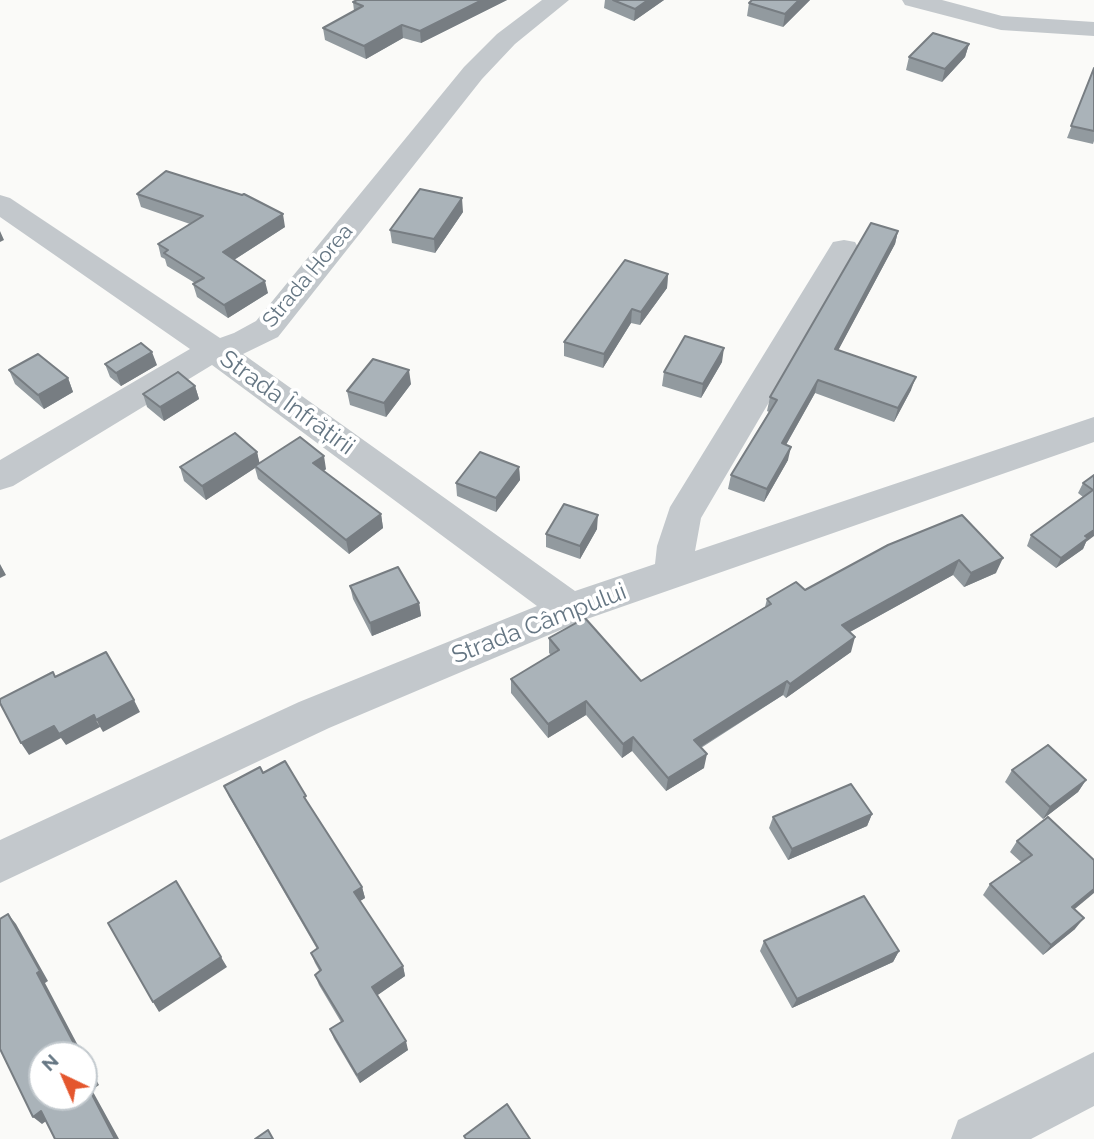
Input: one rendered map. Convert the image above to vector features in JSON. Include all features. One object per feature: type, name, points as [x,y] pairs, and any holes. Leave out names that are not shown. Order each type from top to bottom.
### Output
[{"type":"street","name":"Strada Horea","points":[[0,477],[192,360],[246,341],[267,328],[473,73],[506,39],[557,0]]},
{"type":"street","points":[[914,0],[1001,23],[1094,29]]},
{"type":"street","name":"Strada Înfrățirii","points":[[0,204],[216,351],[570,609]]},
{"type":"street","points":[[674,573],[676,546],[683,517],[844,249]]},
{"type":"street","name":"Strada Câmpului","points":[[0,862],[314,715],[570,609],[1094,429]]},
{"type":"street","points":[[977,1139],[1094,1078]]},
{"type":"building","points":[[482,0],[420,31],[402,25],[364,46],[323,28],[363,6],[353,2]]},
{"type":"building","points":[[613,0],[648,0],[635,9]]},
{"type":"building","points":[[752,0],[799,0],[785,14],[749,3]]},
{"type":"building","points":[[933,33],[969,44],[945,69],[909,57]]},
{"type":"building","points":[[1094,68],[1094,131],[1071,126]]},
{"type":"building","points":[[166,171],[244,194],[283,214],[223,252],[265,281],[224,305],[193,284],[204,278],[164,253],[168,250],[158,244],[203,216],[137,194]]},
{"type":"building","points":[[420,189],[462,198],[434,239],[390,230]]},
{"type":"building","points":[[871,223],[898,231],[835,349],[916,377],[898,408],[818,380],[782,443],[791,447],[767,489],[731,475],[777,400],[770,397]]},
{"type":"building","points":[[625,260],[668,274],[641,312],[632,309],[604,354],[564,342]]},
{"type":"building","points":[[685,336],[724,348],[703,384],[664,372]]},
{"type":"building","points":[[141,343],[152,352],[116,373],[105,364]]},
{"type":"building","points":[[38,354],[68,378],[38,395],[9,370]]},
{"type":"building","points":[[373,359],[409,370],[384,403],[347,391]]},
{"type":"building","points":[[178,372],[195,386],[160,407],[143,394]]},
{"type":"building","points":[[235,433],[257,452],[202,486],[180,467]]},
{"type":"building","points":[[300,437],[324,456],[313,463],[381,514],[346,540],[255,466]]},
{"type":"building","points":[[480,452],[519,467],[496,498],[456,483]]},
{"type":"building","points":[[1094,475],[1094,530],[1085,536],[1088,538],[1061,558],[1031,535],[1093,490],[1083,483]]},
{"type":"building","points":[[564,504],[598,515],[580,546],[546,534]]},
{"type":"building","points":[[962,515],[1003,558],[971,573],[959,560],[842,625],[855,637],[790,684],[787,681],[694,740],[707,754],[668,778],[633,737],[623,744],[586,701],[548,724],[511,679],[559,650],[549,638],[585,618],[641,681],[771,604],[767,599],[796,582],[805,590],[888,545]]},
{"type":"building","points":[[398,567],[419,603],[370,623],[350,586]]},
{"type":"building","points":[[106,652],[134,700],[96,720],[94,715],[59,734],[54,726],[21,743],[0,699],[53,672],[55,677]]},
{"type":"building","points":[[1048,745],[1086,780],[1050,807],[1012,770]]},
{"type":"building","points":[[285,761],[306,796],[304,797],[362,887],[354,892],[403,966],[372,987],[406,1041],[357,1075],[330,1029],[343,1021],[315,975],[321,970],[311,953],[318,948],[224,786],[260,767],[263,773]]},
{"type":"building","points":[[851,784],[872,814],[792,849],[773,817]]},
{"type":"building","points":[[1048,817],[1094,860],[1094,889],[1072,907],[1084,918],[1051,945],[990,884],[1032,855],[1017,841]]},
{"type":"building","points":[[176,881],[221,957],[153,1002],[108,923]]},
{"type":"building","points":[[864,896],[899,951],[797,999],[764,941]]},
{"type":"building","points":[[8,914],[40,971],[37,973],[73,1041],[28,1041],[28,1107],[0,1049],[0,919]]},
{"type":"building","points":[[507,1104],[530,1139],[466,1139],[464,1136]]},
{"type":"building","points":[[98,1106],[115,1139],[55,1139],[41,1111],[98,1111]]},
{"type":"building","points":[[30,1111],[41,1111],[33,1117]]},
{"type":"building","points":[[268,1130],[273,1139],[255,1139]]}]
